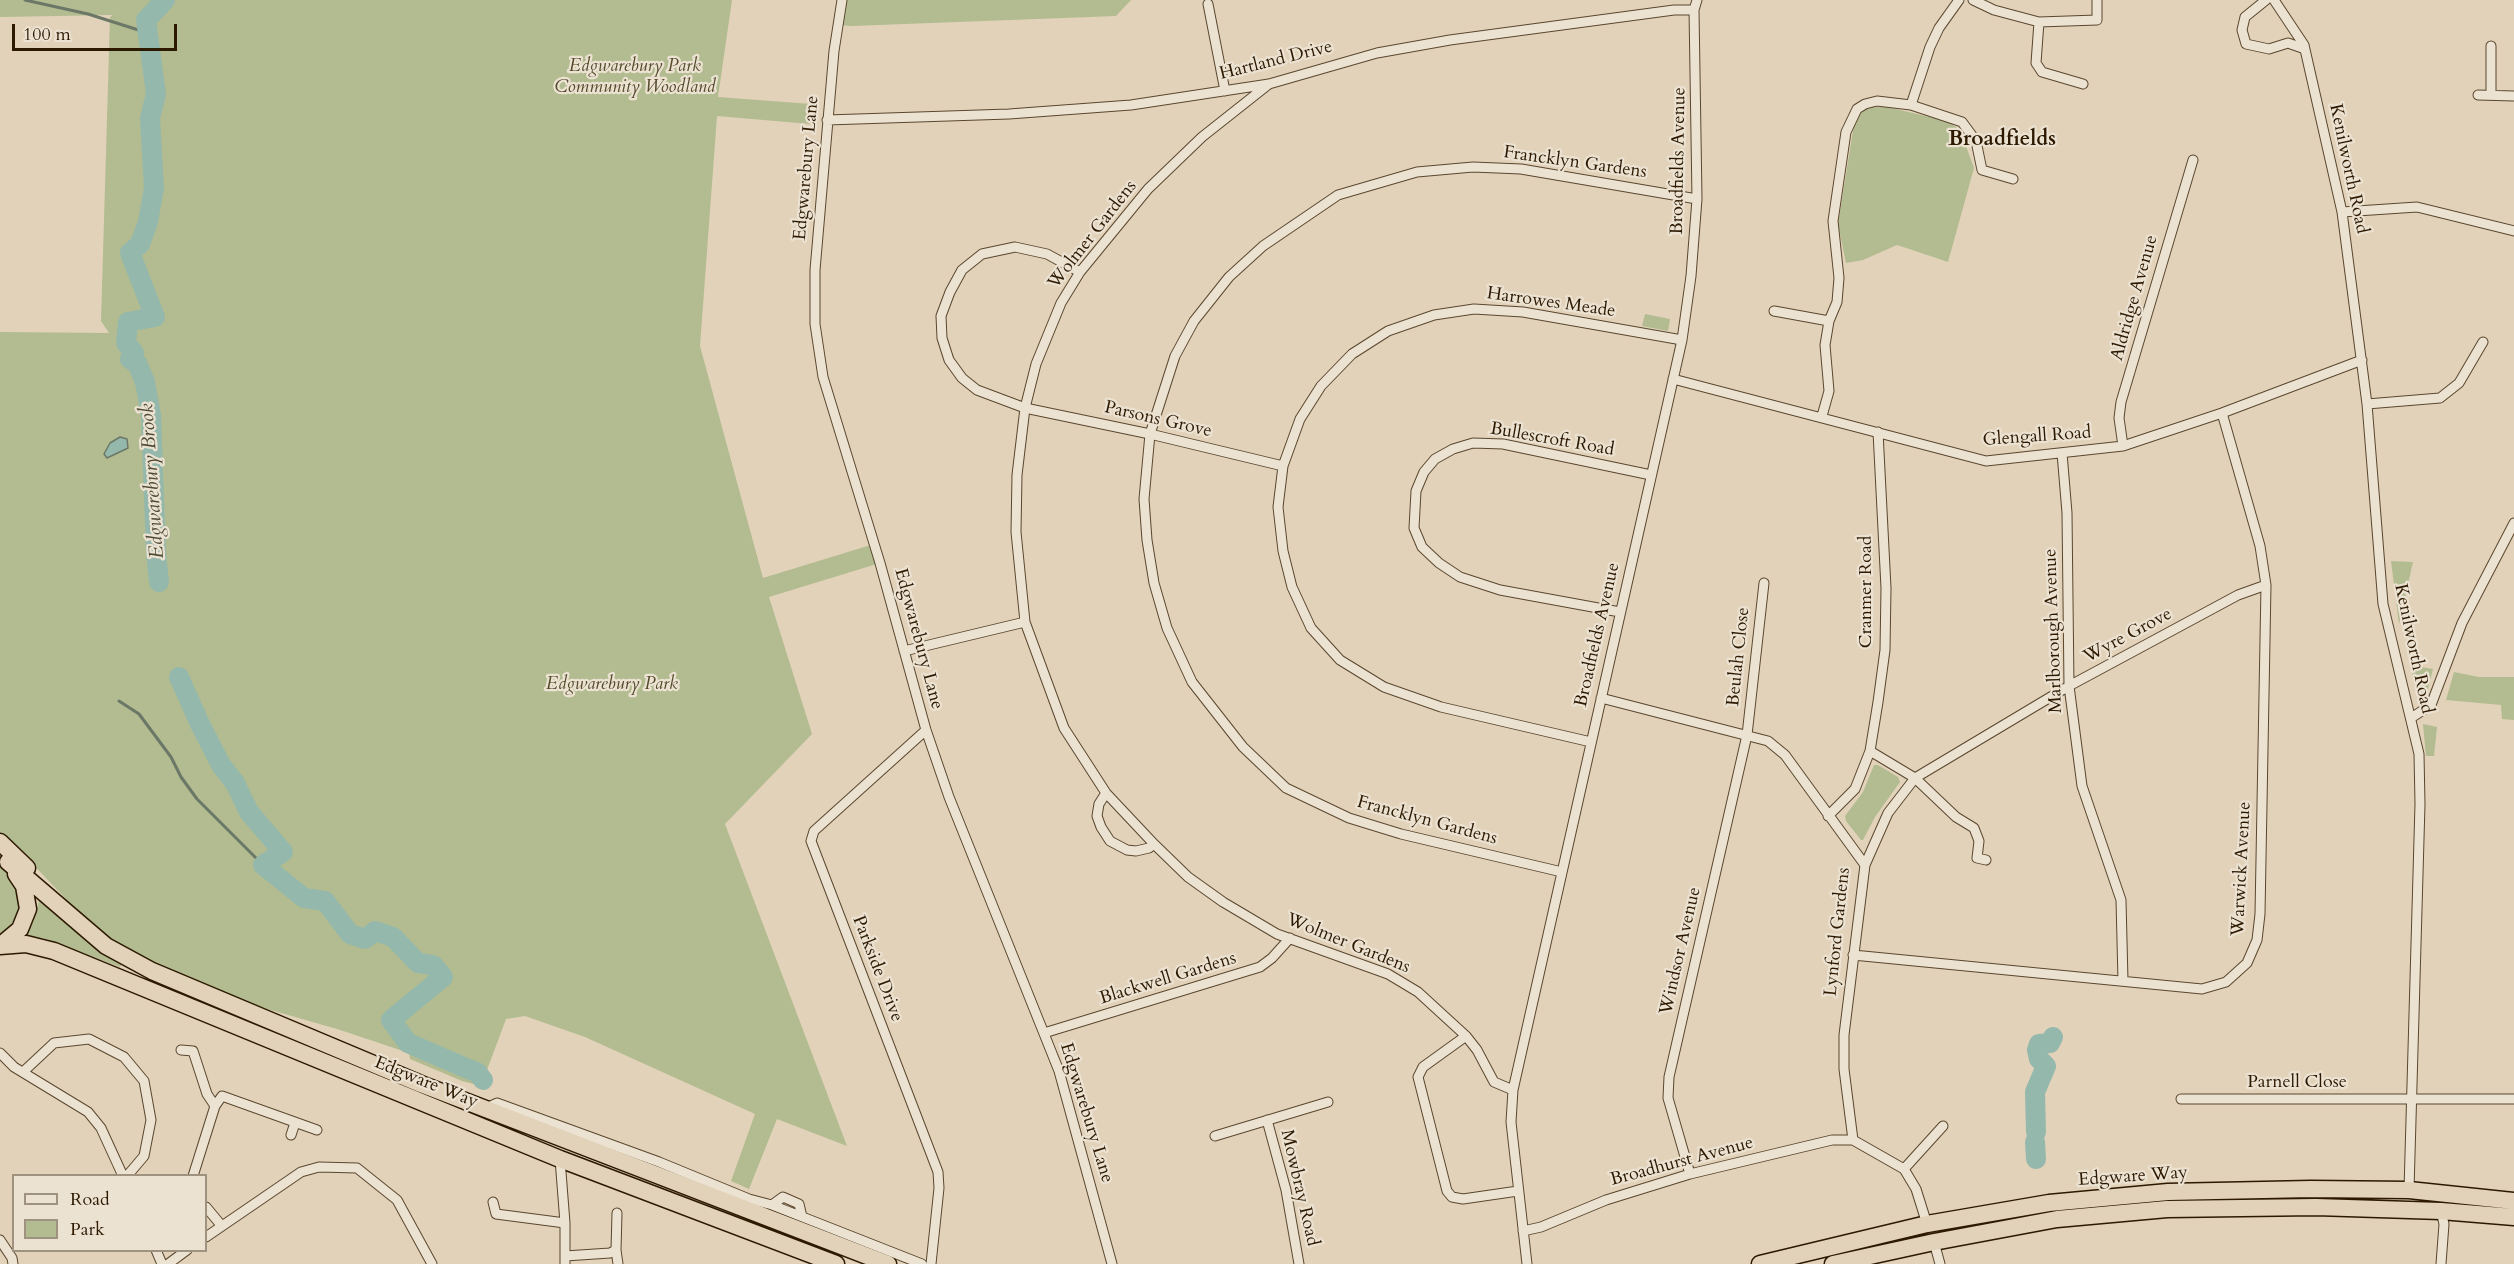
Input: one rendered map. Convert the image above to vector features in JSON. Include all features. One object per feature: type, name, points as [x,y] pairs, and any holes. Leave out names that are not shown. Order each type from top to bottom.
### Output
[{"type":"highway","points":[[0,842],[60,901],[70,915]]},
{"type":"highway","points":[[4,859],[70,915]]},
{"type":"highway","points":[[0,946],[20,929],[28,909],[24,885],[4,859]]},
{"type":"highway","name":"Edgware Way","points":[[70,915],[106,946],[152,972],[888,1264]]},
{"type":"highway","name":"Edgware Way","points":[[0,946],[26,944],[54,951],[560,1159],[836,1264]]},
{"type":"highway","name":"Edgware Way","points":[[1760,1264],[1927,1224],[2049,1203],[2168,1192],[2311,1189],[2409,1190],[2514,1201]]},
{"type":"highway","name":"Edgware Way","points":[[1833,1264],[1934,1242],[2056,1220],[2167,1209],[2316,1207],[2440,1211],[2514,1217]]},
{"type":"street","name":"Edgwarebury Lane","points":[[842,0],[827,120],[815,270],[815,324],[823,377],[880,563],[926,730],[949,797],[1059,1071],[1112,1264]]},
{"type":"street","name":"Broadfields Avenue","points":[[1527,1264],[1511,1122],[1513,1090],[1682,340],[1692,276],[1697,199],[1694,10],[1697,0]]},
{"type":"street","points":[[1911,105],[1930,47],[1939,28],[1959,0]]},
{"type":"street","points":[[1973,0],[1994,10],[2039,22],[2097,20],[2097,0]]},
{"type":"street","points":[[2266,0],[2245,17],[2242,30],[2246,44],[2269,49],[2288,43],[2305,49]]},
{"type":"street","name":"Kenilworth Road","points":[[2274,0],[2305,49],[2342,212],[2367,404],[2383,604],[2419,754],[2420,804],[2409,1190]]},
{"type":"street","points":[[1208,4],[1225,91]]},
{"type":"street","name":"Hartland Drive","points":[[827,120],[1009,114],[1131,105],[1269,84],[1377,53],[1450,40],[1674,10],[1694,10]]},
{"type":"street","points":[[2039,22],[2036,63],[2042,72],[2083,84]]},
{"type":"street","points":[[2491,46],[2491,95]]},
{"type":"street","name":"Wolmer Gardens","points":[[1269,84],[1202,137],[1148,189],[1080,272],[1061,303],[1040,354],[1025,408],[1017,475],[1016,532],[1025,621],[1064,728],[1106,793],[1188,877],[1223,902],[1277,934],[1404,982],[1433,1003],[1466,1036],[1477,1050],[1494,1082],[1513,1090]]},
{"type":"street","points":[[2478,95],[2514,96]]},
{"type":"street","points":[[1822,416],[1829,391],[1825,345],[1829,321],[1837,302],[1839,278],[1833,221],[1846,132],[1857,109],[1876,101],[1911,105],[1962,122],[1976,141],[1982,170],[2013,179]]},
{"type":"street","name":"Aldridge Avenue","points":[[2123,446],[2119,418],[2121,402],[2193,160]]},
{"type":"street","name":"Francklyn Gardens","points":[[1562,872],[1401,834],[1349,818],[1286,788],[1243,747],[1192,682],[1167,628],[1157,595],[1147,540],[1144,499],[1150,434],[1175,356],[1194,321],[1229,277],[1263,246],[1338,195],[1417,172],[1473,167],[1521,169],[1697,199]]},
{"type":"street","points":[[2342,212],[2417,207],[2514,231]]},
{"type":"street","name":"Parsons Grove","points":[[1080,272],[1047,254],[1015,247],[982,254],[962,270],[941,316],[942,338],[949,360],[962,378],[977,390],[1025,408],[1150,434],[1283,466]]},
{"type":"street","name":"Harrowes Meade","points":[[1591,742],[1441,706],[1384,687],[1340,660],[1311,628],[1292,587],[1283,551],[1278,507],[1283,466],[1300,419],[1321,386],[1352,354],[1388,331],[1434,315],[1474,309],[1523,312],[1682,340]]},
{"type":"street","points":[[1774,312],[1829,321]]},
{"type":"street","points":[[2367,404],[2440,398],[2459,383],[2483,342]]},
{"type":"street","name":"Glengall Road","points":[[1673,379],[1822,416],[1986,461],[2123,446],[2222,413],[2362,360]]},
{"type":"street","name":"Warwick Avenue","points":[[1853,956],[2202,989],[2226,982],[2247,963],[2258,940],[2260,914],[2266,585],[2260,546],[2222,413]]},
{"type":"street","name":"Cranmer Road","points":[[1828,816],[1855,789],[1870,751],[1885,650],[1886,588],[1878,432]]},
{"type":"street","name":"Bullescroft Road","points":[[1620,612],[1500,590],[1460,577],[1439,563],[1422,547],[1414,528],[1416,491],[1424,472],[1435,459],[1473,442],[1503,444],[1651,475]]},
{"type":"street","name":"Marlborough Avenue","points":[[2062,453],[2067,513],[2069,686],[2082,786],[2121,900],[2122,981]]},
{"type":"street","points":[[2411,718],[2431,705],[2462,623],[2514,523]]},
{"type":"street","name":"Beulah Close","points":[[1747,735],[1764,583]]},
{"type":"street","name":"Wyre Grove","points":[[1915,778],[2069,686],[2238,595],[2266,585]]},
{"type":"street","points":[[904,651],[1025,621]]},
{"type":"street","name":"Lynford Gardens","points":[[1601,698],[1768,741],[1785,755],[1865,864],[1844,1046],[1844,1069],[1853,1140]]},
{"type":"street","name":"Parkside Drive","points":[[926,730],[814,831],[811,841],[938,1172],[939,1188],[931,1264]]},
{"type":"street","name":"Windsor Avenue","points":[[1690,1174],[1668,1098],[1669,1077],[1747,735]]},
{"type":"street","points":[[1870,751],[1915,778],[1956,817],[1974,828],[1979,841],[1977,858],[1986,860]]},
{"type":"street","points":[[1865,864],[1888,813],[1915,778]]},
{"type":"street","points":[[1106,793],[1099,804],[1097,816],[1110,841],[1127,850],[1136,851],[1142,851],[1154,844]]},
{"type":"street","name":"Blackwell Gardens","points":[[1044,1033],[1246,973],[1272,958],[1290,938]]},
{"type":"street","points":[[1466,1036],[1423,1067],[1418,1077],[1446,1191],[1452,1197],[1463,1199],[1518,1191]]},
{"type":"street","points":[[23,1072],[54,1043],[89,1039],[124,1058],[144,1081],[151,1120],[144,1156],[129,1174]]},
{"type":"street","points":[[181,1050],[193,1051],[207,1094],[214,1106]]},
{"type":"street","points":[[0,1053],[23,1072],[88,1112],[101,1128],[122,1174]]},
{"type":"street","points":[[194,1174],[214,1106],[222,1096],[317,1130]]},
{"type":"street","name":"Parnell Close","points":[[2181,1099],[2514,1099]]},
{"type":"street","name":"Mowbray Road","points":[[1215,1136],[1329,1102]]},
{"type":"street","name":"Edgware Way","points":[[490,1106],[659,1162],[749,1199],[772,1205],[783,1197],[799,1204],[802,1217],[922,1264]]},
{"type":"street","name":"Mowbray Road","points":[[1267,1120],[1286,1190],[1299,1264]]},
{"type":"street","points":[[291,1135],[296,1123]]},
{"type":"street","points":[[1904,1169],[1943,1126]]},
{"type":"street","name":"Broadhurst Avenue","points":[[1523,1231],[1541,1227],[1606,1200],[1690,1174],[1832,1140],[1853,1140]]},
{"type":"street","points":[[1853,1140],[1904,1169],[1916,1189],[1927,1224]]},
{"type":"street","points":[[560,1159],[566,1223],[566,1260],[616,1250]]},
{"type":"street","points":[[207,1236],[301,1172],[318,1167],[357,1168],[397,1200],[432,1264]]},
{"type":"street","points":[[493,1202],[496,1214],[566,1223]]},
{"type":"street","points":[[207,1208],[221,1225]]},
{"type":"street","points":[[2440,1211],[2444,1224],[2441,1264]]},
{"type":"street","points":[[617,1213],[618,1264]]},
{"type":"street","points":[[0,1240],[12,1258],[13,1264]]},
{"type":"street","points":[[1934,1242],[1940,1264]]},
{"type":"street","points":[[168,1264],[186,1252]]},
{"type":"green space","points":[[0,0],[732,0],[718,97],[811,104],[810,124],[717,116],[700,346],[763,578],[874,544],[880,563],[769,597],[812,734],[725,824],[847,1146],[777,1119],[749,1189],[731,1181],[755,1114],[585,1037],[525,1016],[506,1019],[481,1086],[462,1081],[410,1059],[409,1053],[337,1029],[180,984],[89,932],[65,898],[24,855],[0,835],[0,332],[109,333],[101,321],[110,17],[113,15],[0,17]]},
{"type":"green space","points":[[842,0],[1131,0],[1116,16],[852,26],[839,25]]},
{"type":"green space","points":[[1869,107],[1887,107],[1947,121],[1960,130],[1974,168],[1948,262],[1897,245],[1863,260],[1846,263],[1838,224],[1855,118]]},
{"type":"green space","points":[[1645,314],[1670,319],[1668,331],[1642,326]]},
{"type":"green space","points":[[2391,561],[2413,562],[2399,624]]},
{"type":"green space","points":[[2410,665],[2433,669],[2426,697],[2419,697]]},
{"type":"green space","points":[[2454,672],[2479,677],[2514,677],[2514,720],[2502,719],[2501,705],[2446,700]]},
{"type":"green space","points":[[2423,724],[2437,727],[2434,756],[2426,756]]},
{"type":"green space","points":[[1874,765],[1898,777],[1900,782],[1861,840],[1846,821],[1845,816],[1863,792]]},
{"type":"green space","points":[[0,862],[20,887],[21,910],[4,934],[0,935]]},
{"type":"green space","points":[[40,897],[122,964],[120,967],[43,938],[24,937],[33,922]]},
{"type":"water","points":[[120,437],[127,439],[128,448],[107,458],[104,454],[110,443]]},
{"type":"waterway","points":[[25,0],[88,14],[148,33]]},
{"type":"waterway","name":"Edgwarebury Brook","points":[[159,582],[151,415],[145,382],[137,363],[130,359],[134,353],[126,343],[128,322],[155,317],[130,253],[140,244],[148,222],[154,188],[150,118],[156,94],[146,20],[165,0]]},
{"type":"waterway","name":"Edgwarebury Brook","points":[[179,677],[221,765],[235,783],[249,812],[283,852],[263,865],[304,898],[325,901],[350,934],[365,939],[375,931],[393,937],[418,963],[433,965],[443,977],[391,1020],[408,1043],[466,1068]]},
{"type":"waterway","points":[[119,701],[139,714],[171,757],[181,777],[197,799],[263,865]]},
{"type":"waterway","points":[[2036,1132],[2035,1092],[2046,1066],[2039,1059],[2037,1050],[2039,1044],[2050,1043],[2053,1037]]},
{"type":"waterway","name":"Edgwarebury Brook","points":[[469,1069],[478,1073],[483,1080]]},
{"type":"waterway","points":[[2035,1142],[2036,1159]]},
{"type":"district","name":"Broadfields","points":[[2002,140]]},
{"type":"park label","name":"Edgwarebury Park Community Woodland","points":[[635,77]]},
{"type":"park label","name":"Edgwarebury Park","points":[[612,685]]}]
